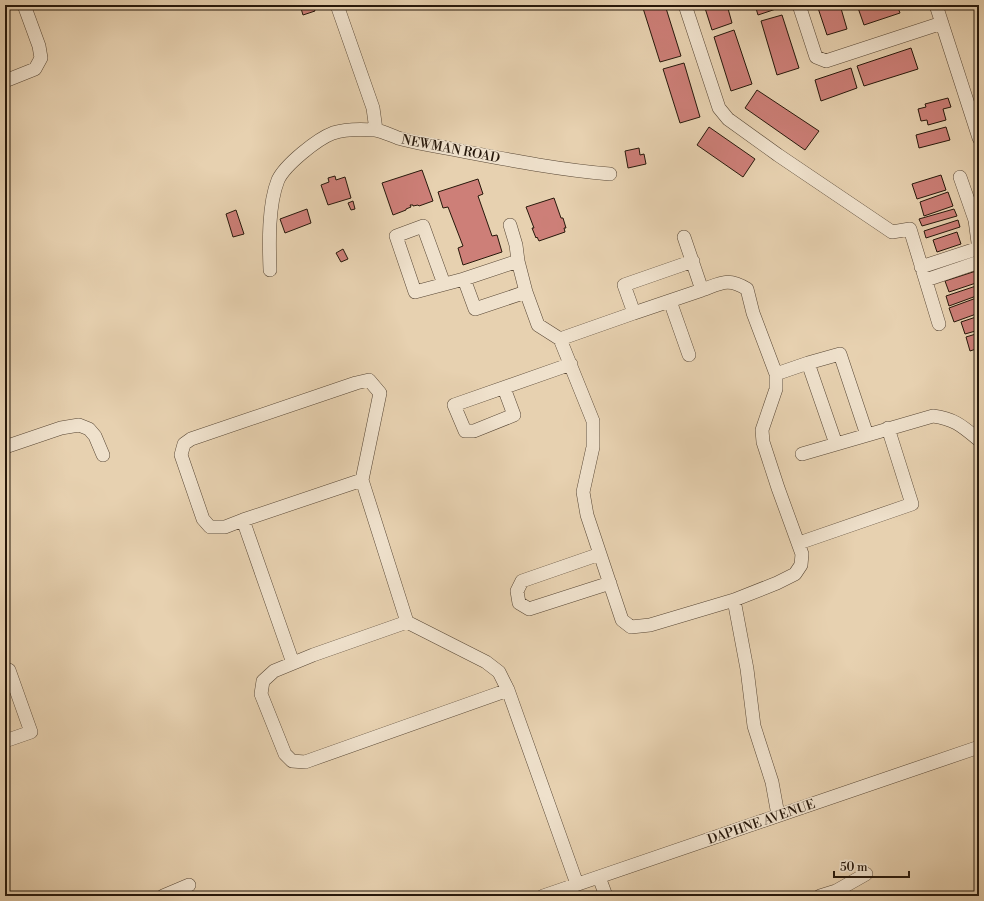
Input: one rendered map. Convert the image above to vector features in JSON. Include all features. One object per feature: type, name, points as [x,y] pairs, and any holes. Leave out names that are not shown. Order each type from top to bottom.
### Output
[{"type":"street","points":[[5,81],[35,70],[41,58],[39,46],[24,5]]},
{"type":"street","points":[[337,5],[373,108],[376,130]]},
{"type":"street","points":[[685,5],[719,108],[728,119],[778,155],[892,232],[910,229],[939,324]]},
{"type":"street","points":[[799,5],[816,57],[826,60],[942,23]]},
{"type":"street","points":[[936,5],[979,138]]},
{"type":"street","name":"NEWMAN ROAD","points":[[270,270],[269,247],[272,201],[279,179],[292,162],[325,136],[334,133],[344,131],[376,130],[418,143],[578,171],[610,174]]},
{"type":"street","points":[[921,267],[979,249],[975,220],[960,177]]},
{"type":"street","points":[[510,225],[526,292],[538,326],[560,338],[593,422],[592,447],[583,492],[587,515],[622,620],[631,627],[650,625],[734,600],[777,583],[795,574],[801,565],[802,554],[763,442],[762,430],[776,388],[776,374],[753,313],[747,289],[737,283],[726,282],[560,338]]},
{"type":"street","points":[[444,284],[423,226],[396,236],[415,292],[464,279],[518,261]]},
{"type":"street","points":[[684,237],[702,290]]},
{"type":"street","points":[[634,313],[624,285],[693,261]]},
{"type":"street","points":[[926,280],[979,262]]},
{"type":"street","points":[[464,279],[475,310],[526,292]]},
{"type":"street","points":[[670,301],[689,356]]},
{"type":"street","points":[[776,374],[840,354],[867,435]]},
{"type":"street","points":[[808,363],[836,444]]},
{"type":"street","points":[[504,388],[571,364]]},
{"type":"street","points":[[362,480],[225,527],[210,527],[203,518],[181,455],[184,444],[191,439],[356,382],[369,380],[380,392],[362,480],[407,622],[486,662],[499,672],[508,690],[576,884]]},
{"type":"street","points":[[802,454],[933,416],[946,417],[959,423],[979,440]]},
{"type":"street","points":[[5,447],[61,428],[79,424],[89,429],[95,436],[103,455]]},
{"type":"street","points":[[799,543],[912,504],[888,428]]},
{"type":"street","points":[[243,520],[293,663]]},
{"type":"street","points":[[600,554],[522,581],[516,591],[519,603],[528,609],[610,583]]},
{"type":"street","points":[[734,600],[747,669],[754,726],[772,782],[778,815]]},
{"type":"street","points":[[407,622],[293,663],[274,671],[263,681],[261,694],[285,754],[292,761],[305,762],[508,690]]},
{"type":"street","points":[[5,741],[31,732],[9,670]]},
{"type":"street","name":"DAPHNE AVENUE","points":[[543,896],[979,747]]},
{"type":"street","points":[[820,896],[836,891],[866,874]]},
{"type":"street","points":[[599,876],[606,896]]},
{"type":"street","points":[[163,896],[189,886]]},
{"type":"building","points":[[300,5],[313,5],[315,11],[303,15]]},
{"type":"building","points":[[642,5],[665,5],[681,56],[660,62]]},
{"type":"building","points":[[704,5],[727,5],[732,23],[712,30]]},
{"type":"building","points":[[755,5],[779,5],[779,8],[758,15]]},
{"type":"building","points":[[817,5],[840,5],[847,29],[827,35]]},
{"type":"building","points":[[857,5],[897,5],[900,13],[864,25]]},
{"type":"building","points":[[782,15],[799,68],[777,75],[761,21]]},
{"type":"building","points":[[734,30],[752,84],[731,91],[714,37]]},
{"type":"building","points":[[911,48],[918,69],[864,86],[857,66]]},
{"type":"building","points":[[684,63],[700,117],[680,123],[663,69]]},
{"type":"building","points":[[851,68],[857,88],[821,101],[815,80]]},
{"type":"building","points":[[757,90],[819,131],[805,150],[745,108]]},
{"type":"building","points":[[948,98],[951,107],[943,109],[946,120],[928,125],[927,120],[921,121],[918,109],[926,107],[925,104]]},
{"type":"building","points":[[709,127],[755,159],[743,177],[697,145]]},
{"type":"building","points":[[946,127],[950,140],[919,148],[916,135]]},
{"type":"building","points":[[639,148],[640,155],[644,154],[646,164],[628,168],[625,151]]},
{"type":"building","points":[[422,170],[433,201],[419,206],[410,205],[411,207],[406,210],[393,215],[382,183]]},
{"type":"building","points":[[941,175],[946,190],[917,199],[912,184]]},
{"type":"building","points":[[335,176],[336,180],[345,177],[351,198],[328,205],[321,185],[329,182],[328,178]]},
{"type":"building","points":[[478,179],[483,194],[478,196],[492,236],[497,235],[502,252],[463,265],[458,248],[463,246],[448,207],[443,208],[438,192]]},
{"type":"building","points":[[948,192],[953,206],[924,216],[920,202]]},
{"type":"building","points":[[554,198],[561,218],[563,218],[566,228],[564,228],[565,232],[539,241],[537,237],[536,238],[532,228],[534,228],[526,207]]},
{"type":"building","points":[[353,201],[355,209],[351,210],[348,203]]},
{"type":"building","points":[[307,209],[311,223],[285,233],[280,219]]},
{"type":"building","points":[[954,209],[957,216],[922,226],[919,219]]},
{"type":"building","points":[[236,210],[244,234],[233,237],[226,214]]},
{"type":"building","points":[[958,220],[960,227],[926,238],[924,231]]},
{"type":"building","points":[[957,232],[961,244],[937,252],[933,240]]},
{"type":"building","points":[[343,249],[348,259],[341,262],[336,253]]},
{"type":"building","points":[[976,271],[979,282],[949,292],[945,281]]},
{"type":"building","points":[[979,285],[979,295],[949,306],[946,296]]},
{"type":"building","points":[[979,297],[979,313],[954,322],[949,308]]},
{"type":"building","points":[[979,316],[979,330],[965,334],[961,322]]},
{"type":"building","points":[[979,333],[979,348],[970,351],[966,337]]}]
